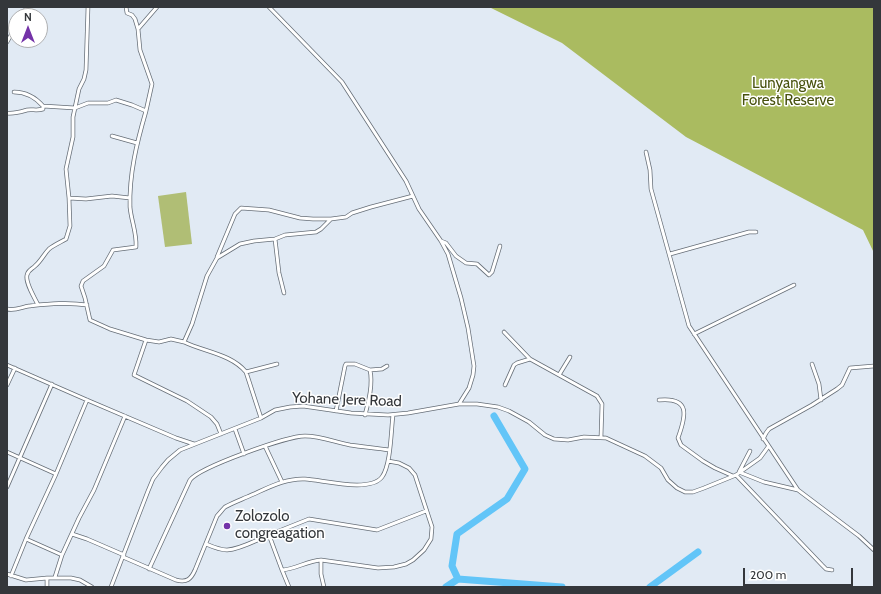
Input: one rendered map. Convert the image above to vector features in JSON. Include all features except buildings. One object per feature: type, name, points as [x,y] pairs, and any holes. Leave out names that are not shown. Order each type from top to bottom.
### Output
[{"type":"street","points":[[38,305],[31,290],[27,275],[30,269],[35,267],[41,261],[48,250],[66,239],[70,226],[66,169],[72,137],[73,117],[78,93],[86,70],[88,7]]},
{"type":"street","points":[[126,7],[127,13],[134,17],[138,29],[140,50],[152,84],[137,143],[133,167],[130,198],[136,247],[113,250],[106,264],[101,270],[83,281],[81,286],[89,317],[93,322],[110,329],[146,340],[159,342],[171,339],[184,342],[232,360],[246,372],[261,418]]},
{"type":"street","points":[[138,29],[157,7]]},
{"type":"street","points":[[269,7],[342,82],[406,181],[419,209],[448,254],[461,298],[473,359],[473,375],[469,388],[459,404]]},
{"type":"street","points":[[14,92],[26,93],[39,101],[43,106],[75,108],[88,103],[108,103],[116,100],[146,111]]},
{"type":"street","points":[[7,113],[20,113],[27,110],[38,110],[43,109],[43,106]]},
{"type":"street","points":[[112,136],[137,143]]},
{"type":"street","points":[[646,152],[650,170],[651,189],[689,326],[798,490],[859,536],[874,550]]},
{"type":"street","points":[[69,198],[86,199],[112,196],[130,198]]},
{"type":"street","points":[[184,342],[192,324],[207,276],[217,258],[235,214],[241,208],[269,210],[300,218],[331,219],[346,217],[371,207],[392,203],[413,196]]},
{"type":"street","points":[[217,258],[240,244],[274,239],[285,235],[316,232],[331,219]]},
{"type":"street","points":[[670,254],[749,232],[756,232]]},
{"type":"street","points":[[274,239],[279,273],[284,292]]},
{"type":"street","points":[[441,241],[448,245],[456,256],[466,263],[477,264],[489,275],[492,272],[500,246]]},
{"type":"street","points":[[694,334],[794,285]]},
{"type":"street","points":[[7,309],[11,310],[38,305],[69,303],[87,305]]},
{"type":"street","points":[[504,332],[530,359],[591,392],[601,400],[601,437]]},
{"type":"street","points":[[146,340],[134,375],[187,402],[211,417],[217,424],[221,434]]},
{"type":"street","points":[[559,374],[570,357]]},
{"type":"street","points":[[505,385],[514,366],[517,363],[530,359]]},
{"type":"street","points":[[7,364],[86,400],[194,444]]},
{"type":"street","points":[[246,372],[276,364]]},
{"type":"street","points":[[336,411],[346,364],[355,364],[370,370],[382,369],[387,366]]},
{"type":"street","points":[[812,364],[819,384],[821,400]]},
{"type":"street","points":[[763,439],[769,429],[821,400],[842,385],[850,368],[874,366]]},
{"type":"street","points":[[7,385],[15,368]]},
{"type":"street","points":[[365,414],[372,381],[370,370]]},
{"type":"street","points":[[7,487],[52,384]]},
{"type":"street","points":[[659,400],[672,399],[680,404],[684,409],[685,419],[678,438],[681,445],[714,468],[798,490]]},
{"type":"street","points":[[11,576],[26,538],[56,474],[86,400]]},
{"type":"street","name":"Yohane Jere Road","points":[[111,587],[154,479],[168,460],[180,450],[261,418],[276,410],[290,407],[303,406],[365,414],[393,415],[459,404],[477,404],[498,407],[529,422],[545,435],[554,439],[568,440],[584,437],[606,438],[645,456],[660,468],[668,480],[677,488],[685,492],[693,492],[736,474],[760,458],[768,447]]},
{"type":"street","points":[[72,534],[87,539],[149,569],[176,580],[188,580],[191,578],[195,570],[217,516],[226,507],[282,482],[304,479],[357,485],[377,482],[382,477],[388,461],[393,415]]},
{"type":"street","points":[[55,578],[62,555],[94,490],[125,416]]},
{"type":"street","points":[[235,428],[244,454]]},
{"type":"street","points":[[149,569],[190,480],[201,471],[265,446],[297,436],[306,436],[350,445],[389,450]]},
{"type":"street","points":[[265,446],[282,482]]},
{"type":"street","points":[[736,474],[750,451]]},
{"type":"street","points":[[7,452],[56,474]]},
{"type":"street","points":[[282,570],[288,570],[312,560],[378,568],[394,567],[406,564],[424,550],[431,539],[432,527],[415,476],[409,468],[399,463],[388,461]]},
{"type":"street","points":[[736,474],[822,566],[826,570],[832,570]]},
{"type":"street","points":[[206,544],[219,549],[228,550],[308,519],[377,530],[426,511]]},
{"type":"street","points":[[269,535],[289,587]]},
{"type":"street","points":[[26,538],[62,555]]},
{"type":"street","points":[[321,560],[321,574],[324,587]]},
{"type":"street","points":[[7,574],[26,580],[75,578],[92,587]]},
{"type":"street","points":[[47,578],[47,587]]},
{"type":"green space","name":"Lunyangwa Forest Reserve","points":[[489,7],[874,7],[874,253],[863,230],[686,137],[562,43]]},
{"type":"green space","points":[[186,192],[192,244],[165,247],[158,196]]},
{"type":"waterway","points":[[458,579],[452,566],[457,534],[507,499],[525,469],[494,416]]},
{"type":"waterway","points":[[650,587],[698,552]]},
{"type":"waterway","points":[[446,587],[458,579],[562,587]]},
{"type":"place","name":"Zolozolo congreagation","points":[[227,526]]}]
